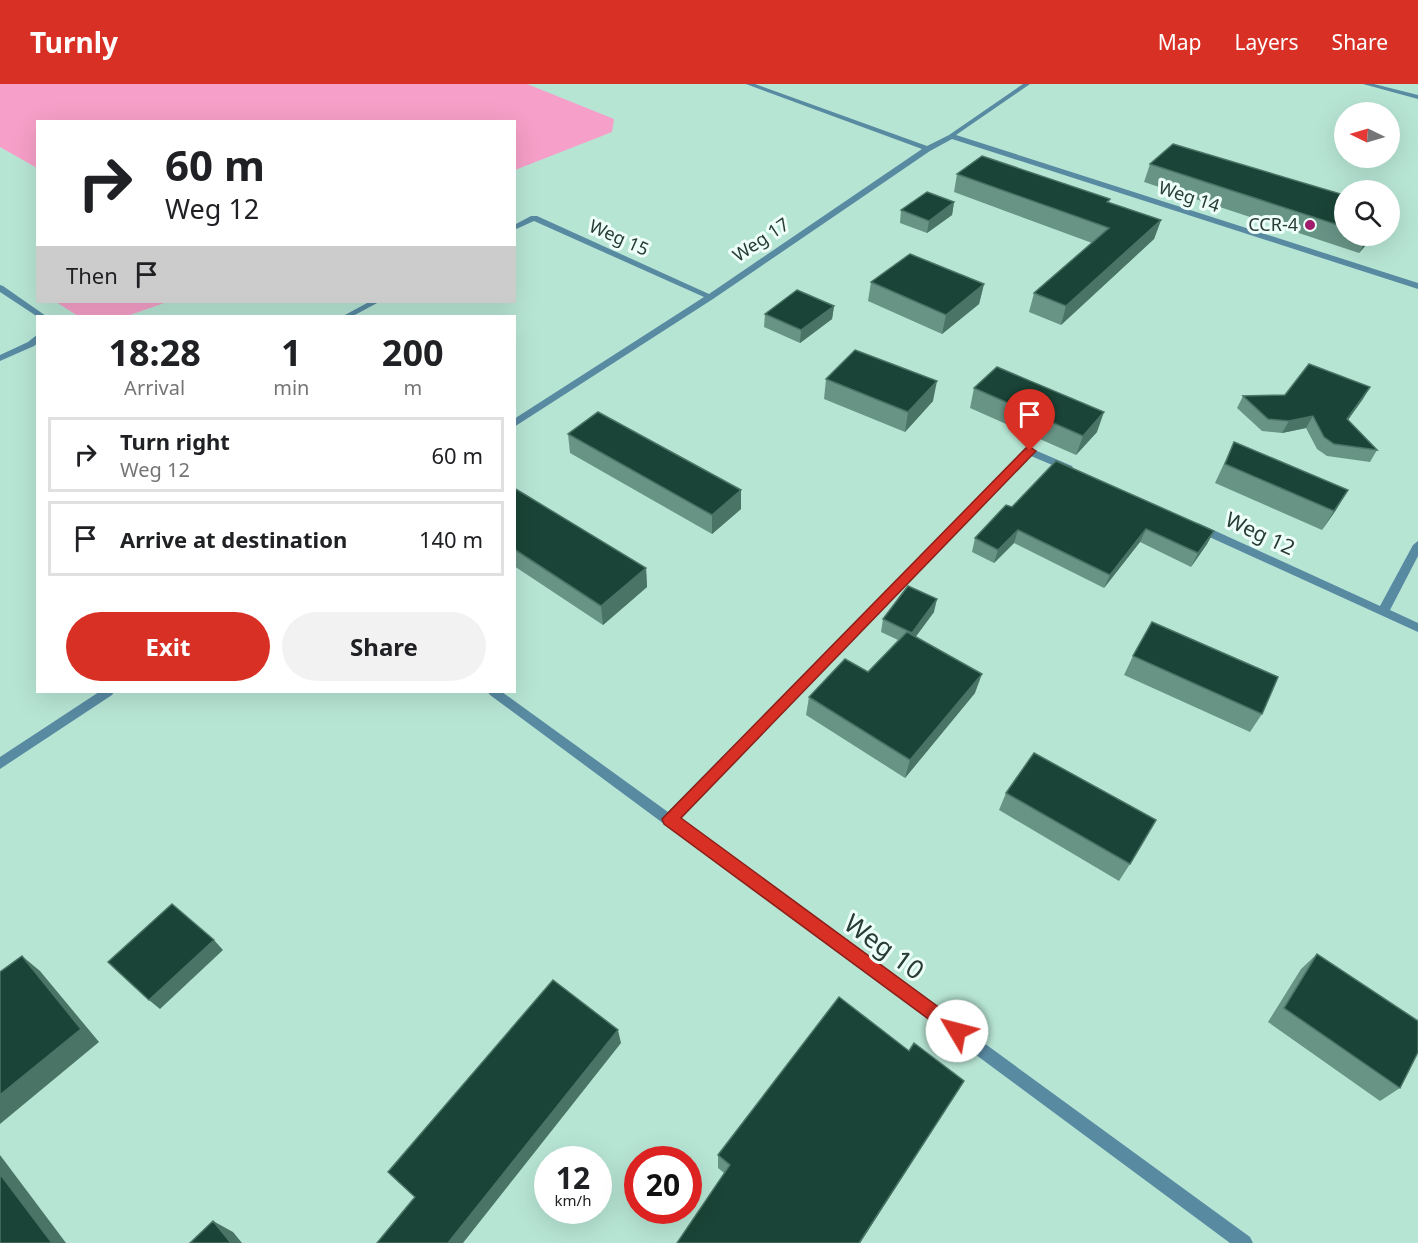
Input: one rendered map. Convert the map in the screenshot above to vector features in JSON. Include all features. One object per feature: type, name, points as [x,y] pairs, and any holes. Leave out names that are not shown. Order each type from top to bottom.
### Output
[{"type":"lane","points":[[749,84],[927,149]]},
{"type":"lane","name":"Weg 17","points":[[516,423],[710,297],[927,149],[951,136],[1027,84]]},
{"type":"lane","points":[[1366,84],[1418,98]]},
{"type":"lane","name":"Weg 14","points":[[951,136],[1418,286]]},
{"type":"lane","name":"Weg 15","points":[[516,227],[534,218],[710,297]]},
{"type":"lane","points":[[0,288],[40,315]]},
{"type":"lane","points":[[349,315],[373,303]]},
{"type":"lane","points":[[0,358],[35,344]]},
{"type":"lane","points":[[670,819],[1030,451],[1084,475]]},
{"type":"lane","name":"Weg 12","points":[[1191,524],[1418,628]]},
{"type":"lane","points":[[1383,612],[1418,545]]},
{"type":"lane","points":[[0,764],[106,693]]},
{"type":"lane","name":"Weg 10","points":[[495,693],[670,819],[1244,1243]]},
{"type":"shaded area","points":[[0,84],[527,84],[614,119],[612,132],[516,170],[516,120],[36,120],[36,167],[0,147]]},
{"type":"shaded area","points":[[58,303],[164,303],[130,315],[76,315]]},
{"type":"building","points":[[1173,144],[1334,192],[1334,224],[1150,164]]},
{"type":"building","points":[[982,156],[1110,199],[1107,202],[1161,220],[1066,306],[1034,293],[1109,228],[957,174]]},
{"type":"building","points":[[927,192],[954,202],[929,221],[901,210]]},
{"type":"building","points":[[910,254],[984,284],[946,315],[871,282]]},
{"type":"building","points":[[797,290],[834,306],[801,330],[765,314]]},
{"type":"building","points":[[855,350],[937,381],[908,412],[826,379]]},
{"type":"building","points":[[1309,364],[1370,387],[1347,419],[1377,450],[1334,444],[1324,437],[1313,416],[1289,421],[1268,419],[1243,396],[1285,395]]},
{"type":"building","points":[[997,367],[1104,412],[1083,436],[974,388]]},
{"type":"building","points":[[598,412],[741,490],[712,515],[568,434]]},
{"type":"building","points":[[1234,442],[1348,490],[1334,511],[1225,464]]},
{"type":"building","points":[[1056,461],[1214,531],[1198,553],[1146,529],[1110,575],[1018,530],[998,550],[975,538],[1006,505],[1012,507]]},
{"type":"building","points":[[516,489],[646,568],[601,606],[516,550]]},
{"type":"building","points":[[908,586],[937,599],[912,633],[883,619]]},
{"type":"building","points":[[1152,622],[1278,677],[1262,714],[1133,656]]},
{"type":"building","points":[[907,632],[982,674],[910,760],[809,697],[845,659],[868,672]]},
{"type":"building","points":[[1034,753],[1156,820],[1130,864],[1006,793]]},
{"type":"building","points":[[172,904],[214,940],[149,1000],[108,962]]},
{"type":"building","points":[[1317,954],[1418,1021],[1418,1052],[1400,1088],[1284,1008]]},
{"type":"building","points":[[22,956],[81,1029],[0,1095],[0,972]]},
{"type":"building","points":[[553,980],[618,1030],[448,1243],[377,1243],[415,1197],[388,1172]]},
{"type":"building","points":[[839,997],[909,1051],[914,1043],[964,1081],[859,1243],[677,1243],[690,1224],[702,1224],[702,1206],[730,1165],[718,1155]]},
{"type":"building","points":[[0,1174],[52,1243],[0,1243]]},
{"type":"building","points":[[213,1221],[231,1243],[190,1243]]},
{"type":"place","name":"CCR-4","points":[[1310,225]]},
{"type":"route","points":[[957,1031],[670,819],[1030,451]]}]
